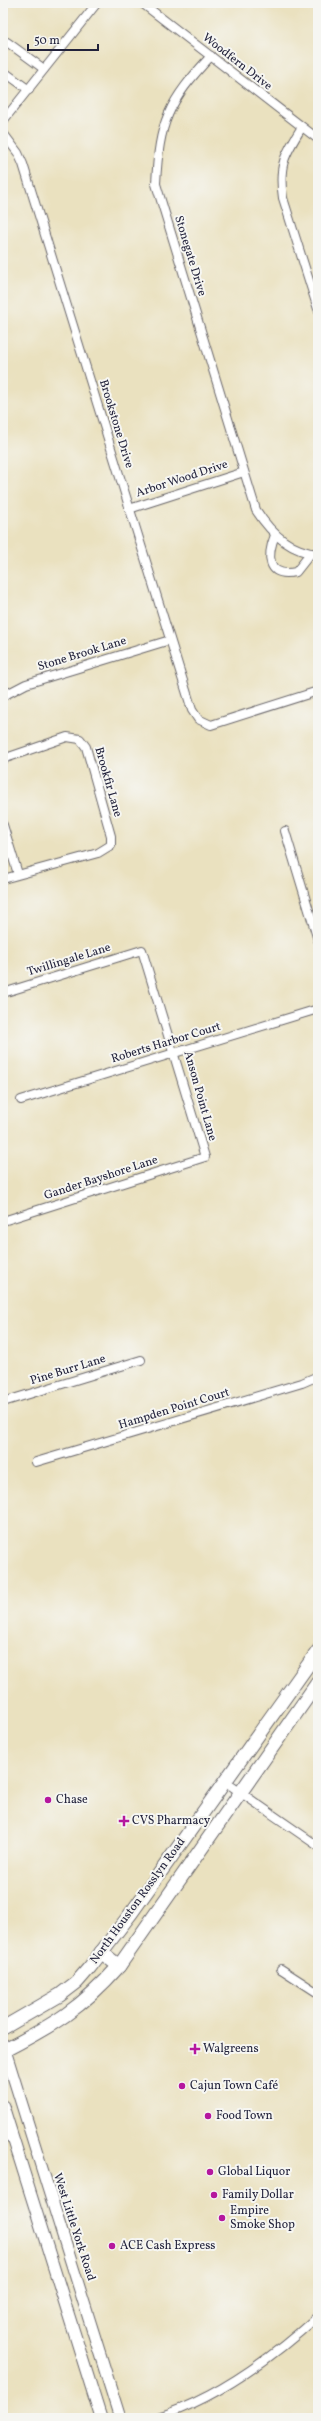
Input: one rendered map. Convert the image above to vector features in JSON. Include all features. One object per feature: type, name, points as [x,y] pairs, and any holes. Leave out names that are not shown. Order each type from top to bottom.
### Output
[{"type":"main road","name":"North Houston Rosslyn Road","points":[[3,2028],[60,1996],[77,1982],[132,1912],[318,1651]]},
{"type":"main road","name":"North Houston Rosslyn Road","points":[[4,2048],[62,2019],[87,2000],[119,1966],[241,1794],[318,1682]]},
{"type":"main road","points":[[101,1952],[119,1966]]},
{"type":"main road","name":"West Little York Road","points":[[4,2048],[120,2418]]},
{"type":"main road","points":[[3,2106],[101,2418]]},
{"type":"main road","points":[[45,2240],[63,2235]]},
{"type":"street","points":[[3,121],[97,3]]},
{"type":"street","name":"Woodfern Drive","points":[[142,3],[318,139]]},
{"type":"street","points":[[3,42],[8,42],[44,69]]},
{"type":"street","name":"Stonegate Drive","points":[[211,56],[190,79],[167,114],[158,147],[156,184],[244,472]]},
{"type":"street","points":[[3,71],[29,90]]},
{"type":"street","points":[[302,127],[285,154],[281,166],[281,182],[284,198],[318,309]]},
{"type":"street","name":"Brookstone Drive","points":[[3,132],[18,153],[23,164],[192,710],[198,719],[211,725],[318,691]]},
{"type":"street","name":"Arbor Wood Drive","points":[[129,509],[244,472],[256,510],[275,534],[291,546],[314,553],[296,572],[288,574],[280,572],[273,567],[269,559],[269,549],[275,534]]},
{"type":"street","name":"Stone Brook Lane","points":[[3,696],[26,684],[170,640]]},
{"type":"street","name":"Brookfir Lane","points":[[3,759],[67,737],[77,739],[86,747],[111,836],[111,845],[98,853],[18,874]]},
{"type":"street","points":[[3,826],[18,874],[3,879]]},
{"type":"street","points":[[285,831],[318,940]]},
{"type":"street","name":"Twillingale Lane","points":[[3,992],[142,950]]},
{"type":"street","name":"Anson Point Lane","points":[[142,950],[175,1053],[205,1157]]},
{"type":"street","name":"Roberts Harbor Court","points":[[21,1100],[318,1009]]},
{"type":"street","name":"Gander Bayshore Lane","points":[[3,1221],[205,1157]]},
{"type":"street","name":"Pine Burr Lane","points":[[3,1402],[141,1360]]},
{"type":"street","name":"Hampden Point Court","points":[[36,1462],[302,1383],[318,1376]]},
{"type":"street","points":[[224,1781],[318,1846]]},
{"type":"street","points":[[281,1969],[318,1993]]},
{"type":"street","points":[[3,2133],[13,2140]]},
{"type":"street","points":[[155,2418],[178,2411],[226,2386],[284,2347],[318,2316]]},
{"type":"place","name":"Chase","points":[[48,1800]]},
{"type":"place","name":"CVS Pharmacy","points":[[124,1821]]},
{"type":"place","name":"Walgreens","points":[[195,2049]]},
{"type":"place","name":"Cajun Town Café","points":[[182,2086]]},
{"type":"place","name":"Food Town","points":[[208,2116]]},
{"type":"place","name":"Global Liquor","points":[[210,2172]]},
{"type":"place","name":"Family Dollar","points":[[214,2195]]},
{"type":"place","name":"Empire Smoke Shop","points":[[222,2218]]},
{"type":"place","name":"ACE Cash Express","points":[[112,2246]]}]
